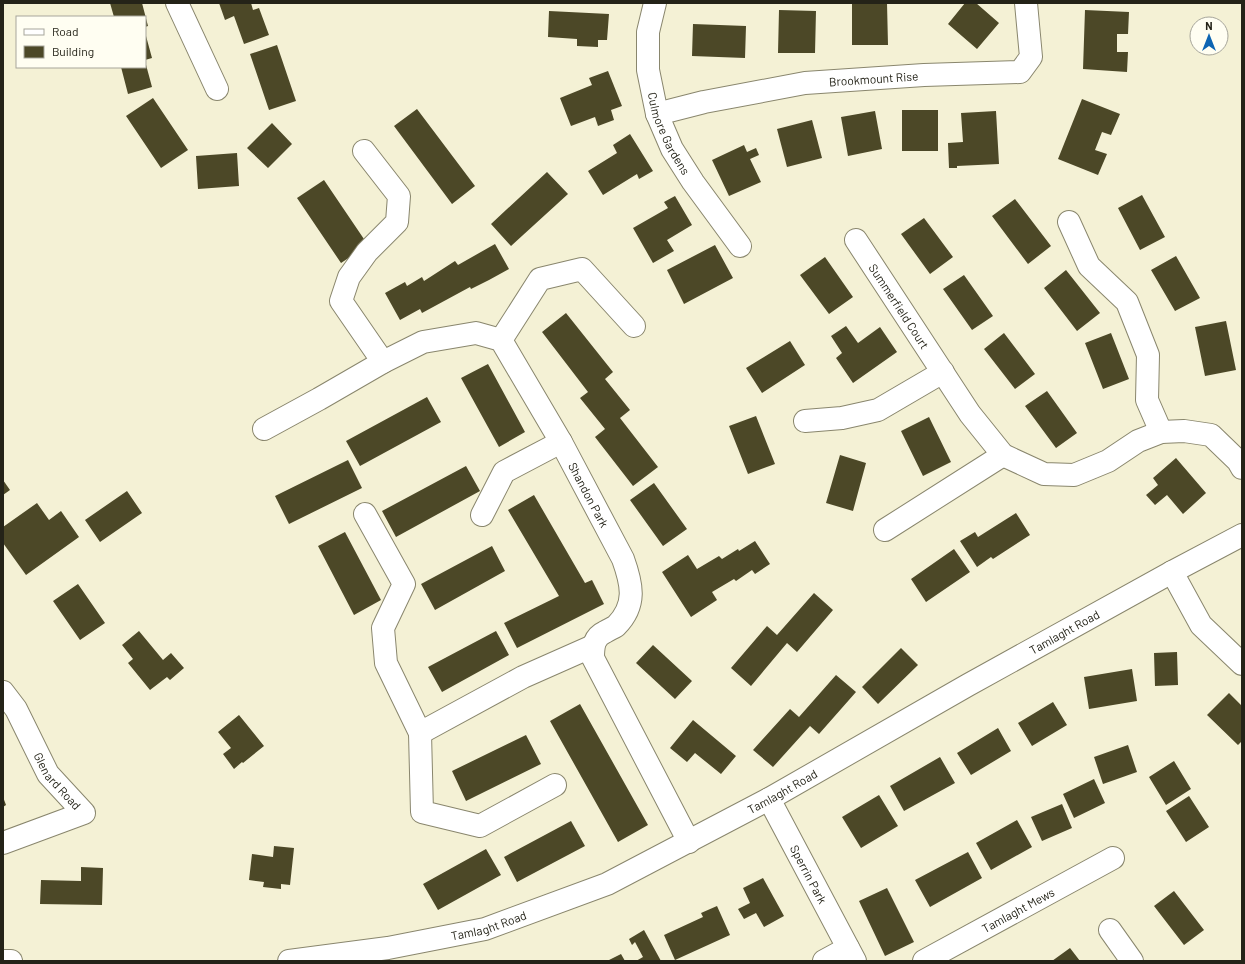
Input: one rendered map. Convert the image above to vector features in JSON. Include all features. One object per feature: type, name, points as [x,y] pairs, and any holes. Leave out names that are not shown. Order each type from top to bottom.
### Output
[{"type":"street","points":[[177,3],[217,89]]},
{"type":"street","name":"Culmore Gardens","points":[[655,3],[648,32],[648,70],[657,114],[672,150],[693,182],[740,246]]},
{"type":"street","name":"Brookmount Rise","points":[[657,114],[704,102],[805,83],[924,75],[1020,72],[1031,57],[1026,3]]},
{"type":"street","points":[[364,151],[399,196],[397,222],[367,252],[350,277],[341,301],[383,362]]},
{"type":"street","points":[[1069,222],[1089,266],[1127,302],[1148,355],[1147,400],[1161,432]]},
{"type":"street","name":"Summerfield Court","points":[[856,240],[970,414],[1003,456],[1044,474],[1074,475],[1108,461],[1138,441],[1161,432],[1184,431],[1211,435],[1238,461],[1242,468]]},
{"type":"street","points":[[264,429],[320,399],[383,362],[422,342],[476,333],[501,340],[540,279],[582,269],[634,326]]},
{"type":"street","name":"Shandon Park","points":[[420,733],[523,677],[593,646],[598,635],[615,626],[627,610],[632,595],[628,574],[623,559],[561,442],[501,340]]},
{"type":"street","points":[[805,421],[842,418],[878,410],[943,372]]},
{"type":"street","points":[[482,515],[504,472],[561,442]]},
{"type":"street","points":[[885,530],[1003,456]]},
{"type":"street","points":[[365,514],[404,584],[383,628],[386,663],[420,733],[422,812],[480,826],[555,784]]},
{"type":"street","name":"Tamlaght Road","points":[[298,960],[388,955],[485,929],[607,884],[769,799],[942,700],[1172,572],[1242,535]]},
{"type":"street","points":[[1172,572],[1202,625],[1242,664]]},
{"type":"street","points":[[593,646],[593,658],[689,842]]},
{"type":"street","name":"Glenard Road","points":[[3,692],[16,709],[48,774],[84,813],[3,843]]},
{"type":"street","name":"Sperrin Park","points":[[769,799],[851,955],[824,961]]},
{"type":"street","name":"Tamlaght Mews","points":[[924,961],[1113,858]]},
{"type":"street","points":[[1110,930],[1132,961]]},
{"type":"street","points":[[3,961],[11,961]]},
{"type":"building","points":[[110,3],[142,3],[145,16],[114,16]]},
{"type":"building","points":[[219,3],[251,3],[253,10],[259,8],[269,35],[244,44],[234,16],[225,20]]},
{"type":"building","points":[[852,3],[887,3],[888,45],[852,45]]},
{"type":"building","points":[[965,3],[976,3],[999,23],[977,49],[948,24]]},
{"type":"building","points":[[779,10],[816,11],[815,53],[778,53]]},
{"type":"building","points":[[1085,10],[1129,12],[1128,34],[1117,34],[1117,52],[1128,52],[1127,72],[1083,69]]},
{"type":"building","points":[[549,11],[609,14],[607,40],[598,40],[598,47],[577,46],[577,39],[548,37]]},
{"type":"building","points":[[693,24],[746,26],[745,58],[692,56]]},
{"type":"building","points":[[146,36],[152,58],[146,60]]},
{"type":"building","points":[[277,45],[296,101],[269,110],[250,54]]},
{"type":"building","points":[[146,65],[152,87],[128,94],[121,68],[146,68]]},
{"type":"building","points":[[608,71],[622,106],[611,110],[614,120],[598,126],[595,117],[571,126],[560,98],[592,85],[589,78]]},
{"type":"building","points":[[153,98],[188,150],[161,168],[126,116]]},
{"type":"building","points":[[1082,99],[1120,114],[1111,135],[1102,132],[1095,150],[1107,154],[1098,175],[1058,159]]},
{"type":"building","points":[[417,109],[475,186],[452,204],[394,126]]},
{"type":"building","points":[[902,110],[938,110],[938,151],[902,151]]},
{"type":"building","points":[[875,111],[882,149],[848,156],[841,117]]},
{"type":"building","points":[[996,111],[999,164],[957,166],[957,168],[949,168],[948,143],[963,142],[961,113]]},
{"type":"building","points":[[812,120],[822,158],[787,167],[777,129]]},
{"type":"building","points":[[272,123],[292,144],[268,168],[247,148]]},
{"type":"building","points":[[630,134],[653,171],[639,179],[637,174],[603,195],[588,171],[617,153],[613,145]]},
{"type":"building","points":[[744,145],[747,152],[756,148],[759,155],[750,159],[761,182],[729,196],[712,160]]},
{"type":"building","points":[[237,153],[239,186],[198,189],[196,156]]},
{"type":"building","points":[[547,172],[568,194],[511,246],[491,224]]},
{"type":"building","points":[[324,180],[368,245],[341,263],[297,198]]},
{"type":"building","points":[[1142,195],[1165,237],[1140,250],[1118,208]]},
{"type":"building","points":[[675,196],[692,225],[667,240],[674,251],[653,263],[633,228],[668,208],[664,202]]},
{"type":"building","points":[[1015,199],[1051,246],[1028,264],[992,216]]},
{"type":"building","points":[[924,218],[953,257],[930,274],[901,234]]},
{"type":"building","points":[[495,244],[509,269],[471,289],[470,287],[422,313],[420,309],[400,320],[385,293],[405,282],[407,286],[422,277],[424,281],[455,261],[458,265]]},
{"type":"building","points":[[715,245],[733,278],[684,304],[667,270]]},
{"type":"building","points":[[1176,256],[1200,298],[1175,311],[1151,270]]},
{"type":"building","points":[[825,257],[853,297],[829,314],[800,275]]},
{"type":"building","points":[[1066,270],[1100,313],[1077,331],[1044,288]]},
{"type":"building","points":[[964,275],[993,316],[972,330],[943,289]]},
{"type":"building","points":[[566,313],[613,372],[605,379],[630,410],[620,418],[658,467],[633,486],[595,437],[605,429],[580,398],[588,392],[542,332]]},
{"type":"building","points":[[1226,321],[1236,370],[1205,376],[1195,327]]},
{"type":"building","points":[[846,326],[858,343],[880,327],[897,352],[853,383],[836,358],[842,353],[831,336]]},
{"type":"building","points":[[1004,333],[1035,374],[1015,389],[984,349]]},
{"type":"building","points":[[1111,333],[1129,379],[1103,389],[1085,343]]},
{"type":"building","points":[[790,341],[805,365],[762,393],[746,368]]},
{"type":"building","points":[[488,364],[525,432],[499,447],[461,378]]},
{"type":"building","points":[[1047,391],[1077,433],[1056,448],[1025,406]]},
{"type":"building","points":[[427,397],[441,422],[360,466],[346,441]]},
{"type":"building","points":[[756,416],[775,464],[748,474],[729,426]]},
{"type":"building","points":[[929,417],[951,462],[923,476],[901,431]]},
{"type":"building","points":[[840,455],[866,463],[853,511],[826,503]]},
{"type":"building","points":[[1176,458],[1206,493],[1183,514],[1167,495],[1155,505],[1146,495],[1158,485],[1153,478]]},
{"type":"building","points":[[348,460],[362,488],[289,524],[275,496]]},
{"type":"building","points":[[466,466],[480,491],[396,537],[382,511]]},
{"type":"building","points":[[3,480],[10,490],[3,495]]},
{"type":"building","points":[[654,483],[687,529],[663,546],[630,500]]},
{"type":"building","points":[[127,491],[142,513],[100,542],[85,520]]},
{"type":"building","points":[[534,495],[585,583],[592,580],[604,604],[517,648],[504,623],[559,596],[508,510]]},
{"type":"building","points":[[37,503],[49,520],[61,511],[79,537],[26,575],[3,543],[3,527]]},
{"type":"building","points":[[1016,513],[1030,535],[993,559],[991,557],[977,567],[960,541],[975,532],[978,537]]},
{"type":"building","points":[[345,532],[381,600],[354,615],[318,546]]},
{"type":"building","points":[[755,541],[770,564],[755,574],[752,570],[736,581],[734,579],[712,592],[717,600],[691,617],[662,572],[688,555],[697,569],[719,556],[722,559]]},
{"type":"building","points":[[492,546],[505,571],[435,610],[421,584]]},
{"type":"building","points":[[954,549],[970,572],[926,602],[911,579]]},
{"type":"building","points":[[78,584],[105,623],[80,640],[53,601]]},
{"type":"building","points":[[814,593],[833,610],[797,652],[787,643],[751,686],[731,668],[767,626],[777,635]]},
{"type":"building","points":[[139,631],[163,660],[171,653],[184,668],[170,680],[167,677],[150,690],[128,663],[133,659],[122,645]]},
{"type":"building","points":[[496,631],[509,655],[442,692],[428,667]]},
{"type":"building","points":[[653,645],[692,681],[675,699],[636,663]]},
{"type":"building","points":[[901,648],[918,665],[878,704],[862,687]]},
{"type":"building","points":[[1177,652],[1178,685],[1155,686],[1154,653]]},
{"type":"building","points":[[1132,669],[1137,701],[1089,709],[1084,677]]},
{"type":"building","points":[[836,675],[856,692],[819,734],[810,726],[773,767],[753,750],[790,709],[799,717]]},
{"type":"building","points":[[1229,693],[1242,706],[1242,741],[1238,745],[1207,715]]},
{"type":"building","points":[[1053,702],[1067,725],[1032,746],[1018,723]]},
{"type":"building","points":[[580,704],[648,825],[618,842],[550,721]]},
{"type":"building","points":[[239,715],[264,746],[234,769],[223,754],[231,748],[218,732]]},
{"type":"building","points":[[693,720],[736,756],[721,774],[695,753],[687,762],[670,748]]},
{"type":"building","points":[[998,728],[1011,751],[971,775],[957,753]]},
{"type":"building","points":[[526,735],[541,764],[466,801],[452,771]]},
{"type":"building","points":[[1128,745],[1137,772],[1103,784],[1094,757]]},
{"type":"building","points":[[940,757],[955,783],[904,811],[890,786]]},
{"type":"building","points":[[1174,761],[1191,789],[1166,805],[1149,777]]},
{"type":"building","points":[[1094,779],[1105,803],[1074,818],[1063,794]]},
{"type":"building","points":[[879,795],[898,826],[861,848],[842,817]]},
{"type":"building","points":[[1189,796],[1209,827],[1186,842],[1166,811]]},
{"type":"building","points":[[3,797],[6,805],[3,807]]},
{"type":"building","points":[[1062,804],[1072,828],[1042,841],[1031,817]]},
{"type":"building","points":[[1017,820],[1032,847],[991,870],[976,843]]},
{"type":"building","points":[[571,821],[585,846],[517,882],[504,857]]},
{"type":"building","points":[[274,846],[294,848],[290,885],[281,884],[281,889],[263,887],[264,882],[249,880],[252,854],[273,857]]},
{"type":"building","points":[[486,849],[501,875],[438,910],[423,884]]},
{"type":"building","points":[[968,852],[982,878],[930,907],[915,880]]},
{"type":"building","points":[[81,867],[103,868],[102,905],[40,904],[41,880],[81,881]]},
{"type":"building","points":[[763,878],[784,916],[764,927],[756,913],[744,919],[738,909],[750,903],[743,888]]},
{"type":"building","points":[[887,888],[914,942],[885,956],[859,901]]},
{"type":"building","points":[[1174,891],[1204,930],[1184,945],[1154,906]]},
{"type":"building","points":[[717,906],[730,935],[675,960],[664,935],[703,917],[701,913]]},
{"type":"building","points":[[644,930],[661,961],[636,961],[643,957],[635,942],[632,945],[629,939]]},
{"type":"building","points":[[1070,948],[1080,961],[1052,961]]},
{"type":"building","points":[[621,954],[625,961],[607,961]]}]
